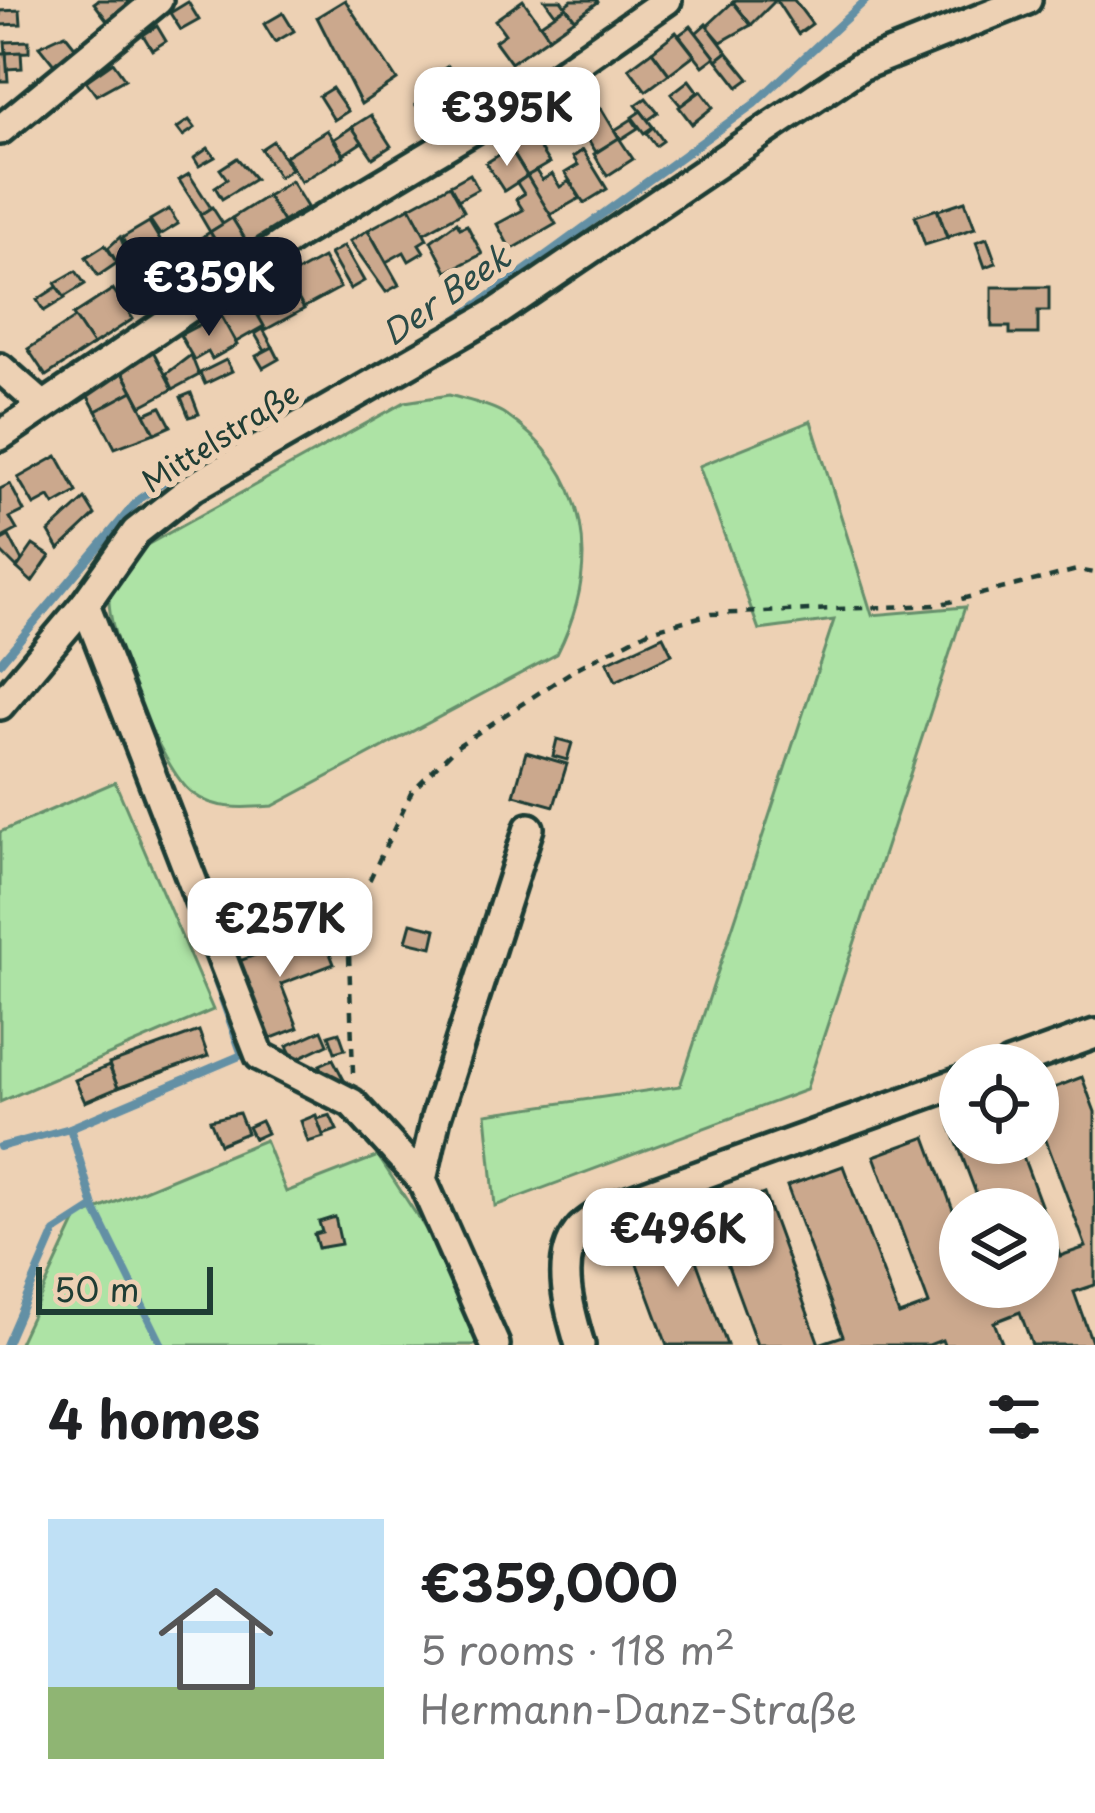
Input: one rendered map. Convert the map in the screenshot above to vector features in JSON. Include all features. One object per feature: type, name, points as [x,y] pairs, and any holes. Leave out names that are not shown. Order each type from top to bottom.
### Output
[{"type":"street","points":[[0,130],[158,0]]},
{"type":"street","points":[[0,436],[293,237],[581,63],[667,0]]},
{"type":"street","name":"Mittelstraße","points":[[0,705],[85,604],[136,532],[192,488],[496,314],[861,67],[1027,0]]},
{"type":"street","points":[[0,368],[42,405]]},
{"type":"street","points":[[85,604],[260,1056],[352,1103],[422,1180],[495,1345]]},
{"type":"street","points":[[422,1180],[436,1117],[529,828]]},
{"type":"street","points":[[1059,1047],[1095,1034]]},
{"type":"street","points":[[580,1345],[568,1298],[566,1264],[578,1232],[609,1208],[939,1090]]},
{"type":"path","points":[[352,1103],[348,926],[412,791],[456,747],[577,668],[650,630],[711,614],[938,605],[1077,570],[1095,573]]},
{"type":"green space","points":[[449,395],[503,413],[555,463],[571,492],[583,554],[580,587],[557,654],[273,806],[231,807],[201,799],[180,780],[138,701],[111,616],[109,597],[114,582],[147,545],[405,402]]},
{"type":"green space","points":[[811,421],[872,615],[965,607],[806,1090],[495,1206],[486,1114],[680,1086],[834,620],[759,630],[699,466]]},
{"type":"green space","points":[[115,782],[213,1010],[0,1102],[0,832]]},
{"type":"green space","points":[[265,1140],[286,1192],[378,1156],[440,1251],[478,1345],[18,1345],[77,1218]]},
{"type":"building","points":[[127,0],[132,6],[110,24],[94,3]]},
{"type":"building","points":[[345,0],[397,80],[361,104],[317,17]]},
{"type":"building","points":[[523,0],[549,37],[511,63],[495,41],[505,34],[495,20]]},
{"type":"building","points":[[545,0],[561,0],[566,7],[555,14]]},
{"type":"building","points":[[572,0],[598,2],[575,19],[565,5]]},
{"type":"building","points":[[736,0],[776,0],[751,25],[733,2]]},
{"type":"building","points":[[776,0],[794,0],[812,24],[798,34]]},
{"type":"building","points":[[188,2],[199,20],[181,30],[170,13]]},
{"type":"building","points":[[733,2],[751,25],[721,42],[707,26]]},
{"type":"building","points":[[566,7],[575,19],[549,37],[541,24]]},
{"type":"building","points":[[20,10],[21,24],[0,25],[0,11]]},
{"type":"building","points":[[283,13],[294,31],[275,42],[264,24]]},
{"type":"building","points":[[706,24],[727,52],[717,60],[696,33]]},
{"type":"building","points":[[157,26],[166,41],[152,50],[143,35]]},
{"type":"building","points":[[691,26],[715,57],[703,66],[679,35]]},
{"type":"building","points":[[676,32],[694,55],[669,74],[652,51]]},
{"type":"building","points":[[65,34],[77,49],[55,66],[39,46]]},
{"type":"building","points":[[29,41],[29,52],[6,53],[5,42]]},
{"type":"building","points":[[652,51],[669,74],[646,91],[629,68]]},
{"type":"building","points":[[21,52],[22,68],[7,69],[6,53]]},
{"type":"building","points":[[727,52],[749,79],[738,87],[717,60]]},
{"type":"building","points":[[0,53],[6,53],[8,81],[0,81]]},
{"type":"building","points":[[113,62],[125,79],[96,95],[86,81]]},
{"type":"building","points":[[448,66],[454,76],[463,70],[476,89],[438,114],[426,94],[440,85],[433,76]]},
{"type":"building","points":[[689,80],[698,92],[681,106],[671,94]]},
{"type":"building","points":[[332,88],[348,111],[334,120],[319,96]]},
{"type":"building","points":[[701,91],[713,107],[692,124],[679,107]]},
{"type":"building","points":[[427,97],[438,114],[427,121],[416,105]]},
{"type":"building","points":[[646,98],[658,113],[648,120],[636,105]]},
{"type":"building","points":[[601,108],[619,138],[596,152],[577,122]]},
{"type":"building","points":[[641,111],[653,127],[644,133],[632,117]]},
{"type":"building","points":[[371,115],[391,146],[373,158],[352,127]]},
{"type":"building","points":[[632,119],[638,128],[621,139],[615,130]]},
{"type":"building","points":[[189,120],[195,128],[183,136],[177,128]]},
{"type":"building","points":[[352,127],[362,142],[344,154],[334,139]]},
{"type":"building","points":[[653,127],[663,141],[656,146],[646,133]]},
{"type":"building","points":[[327,130],[344,156],[301,182],[285,156]]},
{"type":"building","points":[[531,135],[549,163],[527,176],[510,148]]},
{"type":"building","points":[[619,138],[633,159],[607,176],[594,154]]},
{"type":"building","points":[[273,141],[291,169],[279,177],[261,149]]},
{"type":"building","points":[[208,148],[215,157],[199,166],[194,158]]},
{"type":"building","points":[[510,148],[527,176],[504,191],[486,163]]},
{"type":"building","points":[[583,150],[607,189],[584,203],[565,173],[578,165],[573,157]]},
{"type":"building","points":[[237,158],[255,179],[222,199],[215,187],[227,179],[220,169]]},
{"type":"building","points":[[536,171],[542,180],[552,174],[560,187],[569,181],[580,198],[550,215],[527,176]]},
{"type":"building","points":[[189,174],[211,208],[201,214],[179,180]]},
{"type":"building","points":[[470,174],[478,189],[458,200],[450,185]]},
{"type":"building","points":[[527,176],[556,224],[511,250],[497,224],[523,210],[516,199],[524,194],[517,183]]},
{"type":"building","points":[[291,181],[307,207],[283,222],[267,196]]},
{"type":"building","points":[[450,185],[464,211],[424,233],[410,207]]},
{"type":"building","points":[[267,196],[283,222],[248,244],[232,218]]},
{"type":"building","points":[[965,201],[975,228],[947,237],[938,210]]},
{"type":"building","points":[[212,207],[223,224],[210,232],[200,215]]},
{"type":"building","points":[[410,207],[427,239],[419,244],[424,252],[409,261],[404,252],[386,262],[368,230]]},
{"type":"building","points":[[169,209],[178,224],[160,235],[150,220]]},
{"type":"building","points":[[937,209],[947,238],[925,245],[915,216]]},
{"type":"building","points":[[232,218],[248,244],[226,258],[210,232]]},
{"type":"building","points":[[149,222],[167,252],[156,259],[147,244],[131,253],[122,238]]},
{"type":"building","points":[[457,222],[460,228],[467,225],[482,254],[447,272],[431,241]]},
{"type":"building","points":[[368,230],[399,285],[386,292],[350,241]]},
{"type":"building","points":[[210,232],[226,258],[190,281],[174,255]]},
{"type":"building","points":[[120,237],[133,267],[124,274],[108,248]]},
{"type":"building","points":[[987,238],[996,263],[985,267],[976,242]]},
{"type":"building","points":[[105,245],[117,263],[98,276],[86,257]]},
{"type":"building","points":[[344,246],[364,281],[350,289],[330,254]]},
{"type":"building","points":[[166,253],[185,282],[154,303],[135,273]]},
{"type":"building","points":[[323,258],[340,288],[303,308],[286,278]]},
{"type":"building","points":[[76,271],[85,284],[64,297],[55,283]]},
{"type":"building","points":[[286,278],[304,309],[265,330],[248,298]]},
{"type":"building","points":[[57,287],[65,298],[44,311],[37,300]]},
{"type":"building","points":[[992,287],[1049,287],[1049,311],[1038,311],[1038,334],[1010,334],[1010,327],[992,327]]},
{"type":"building","points":[[113,289],[133,319],[93,345],[73,315]]},
{"type":"building","points":[[248,298],[264,326],[236,342],[220,314]]},
{"type":"building","points":[[220,314],[237,345],[212,359],[208,352],[194,360],[180,335]]},
{"type":"building","points":[[75,318],[93,345],[46,376],[28,349]]},
{"type":"building","points":[[263,329],[273,347],[265,351],[255,334]]},
{"type":"building","points":[[273,347],[279,359],[263,368],[256,356]]},
{"type":"building","points":[[153,351],[173,389],[141,406],[121,368]]},
{"type":"building","points":[[191,355],[199,375],[173,389],[166,374]]},
{"type":"building","points":[[226,360],[232,371],[205,384],[200,373]]},
{"type":"building","points":[[122,371],[133,391],[96,411],[85,391]]},
{"type":"building","points":[[133,391],[155,433],[115,448],[96,411]]},
{"type":"building","points":[[191,393],[199,414],[189,417],[181,397]]},
{"type":"building","points":[[161,407],[171,426],[155,433],[145,414]]},
{"type":"building","points":[[57,456],[77,492],[54,505],[49,497],[34,505],[18,478]]},
{"type":"building","points":[[10,484],[24,511],[10,518],[17,530],[0,539],[0,489]]},
{"type":"building","points":[[85,499],[95,515],[59,549],[49,532]]},
{"type":"building","points":[[9,536],[22,561],[17,568],[0,551],[0,541]]},
{"type":"building","points":[[33,545],[50,556],[32,582],[17,568]]},
{"type":"building","points":[[663,636],[672,654],[616,681],[607,662]]},
{"type":"building","points":[[557,739],[572,743],[567,760],[553,756]]},
{"type":"building","points":[[526,752],[567,764],[554,806],[514,795]]},
{"type":"building","points":[[411,923],[436,929],[432,947],[406,941]]},
{"type":"building","points":[[321,930],[334,964],[281,984],[298,1028],[264,1041],[234,963]]},
{"type":"building","points":[[322,1030],[328,1044],[294,1060],[287,1046]]},
{"type":"building","points":[[199,1031],[208,1056],[118,1088],[109,1064]]},
{"type":"building","points":[[339,1032],[345,1049],[335,1052],[329,1035]]},
{"type":"building","points":[[333,1059],[344,1080],[332,1087],[320,1065]]},
{"type":"building","points":[[109,1066],[118,1088],[85,1102],[75,1080]]},
{"type":"building","points":[[1082,1077],[1095,1112],[1095,1285],[1074,1292],[1093,1345],[1032,1345],[1020,1312],[994,1322],[1003,1345],[944,1345],[942,1340],[929,1345],[757,1345],[709,1214],[764,1194],[819,1344],[843,1336],[787,1186],[843,1166],[899,1315],[929,1304],[874,1156],[926,1137],[945,1188],[939,1188],[939,1308],[1059,1308],[1059,1253],[1086,1247],[1055,1164],[1059,1164],[1059,1086]]},
{"type":"building","points":[[239,1113],[247,1133],[220,1144],[210,1120]]},
{"type":"building","points":[[316,1115],[324,1137],[308,1142],[301,1121]]},
{"type":"building","points":[[330,1115],[337,1130],[323,1135],[317,1119]]},
{"type":"building","points":[[261,1121],[267,1133],[254,1139],[248,1127]]},
{"type":"building","points":[[965,1164],[1026,1164],[1035,1188],[974,1188]]},
{"type":"building","points":[[335,1217],[341,1244],[318,1248],[314,1234],[322,1232],[319,1222]]},
{"type":"building","points":[[683,1225],[727,1345],[667,1345],[630,1245]]},
{"type":"waterway","name":"Der Beek","points":[[448,326],[754,104],[866,0]]},
{"type":"waterway","name":"Der Beek","points":[[0,663],[139,499],[238,431],[322,399]]},
{"type":"waterway","points":[[0,1147],[70,1128],[242,1055],[205,951]]},
{"type":"waterway","points":[[70,1128],[94,1207],[162,1345]]},
{"type":"waterway","points":[[6,1345],[55,1232],[94,1207]]}]
